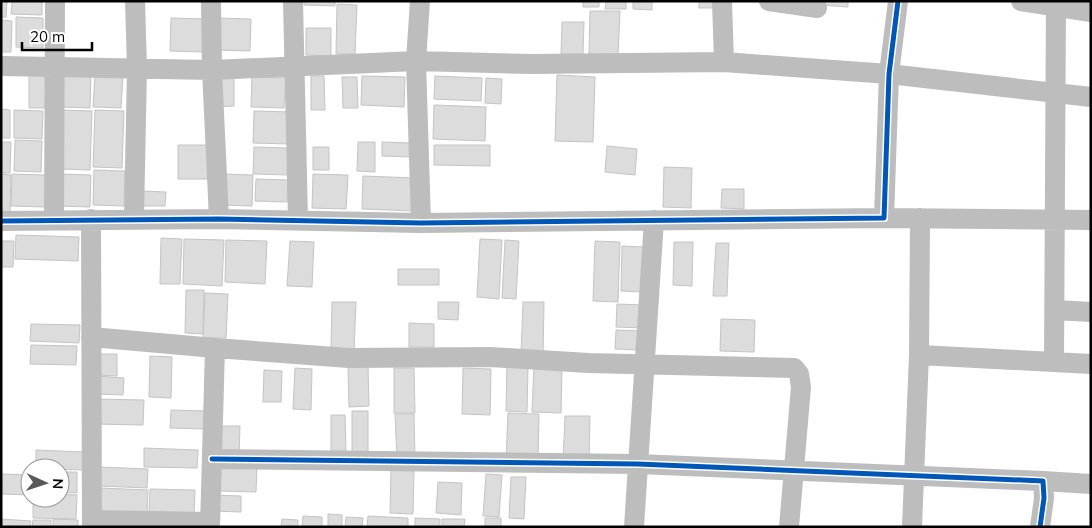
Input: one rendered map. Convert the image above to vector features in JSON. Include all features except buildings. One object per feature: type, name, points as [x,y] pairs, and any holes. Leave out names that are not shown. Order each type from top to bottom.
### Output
[{"type":"street","points":[[54,219],[55,1]]},
{"type":"street","points":[[134,218],[137,68],[135,1]]},
{"type":"street","points":[[211,1],[218,219]]},
{"type":"street","points":[[293,1],[298,220]]},
{"type":"street","points":[[420,1],[416,61],[421,223]]},
{"type":"street","points":[[722,1],[724,62]]},
{"type":"street","points":[[770,1],[817,8]]},
{"type":"street","points":[[884,218],[889,74],[898,1]]},
{"type":"street","points":[[1021,1],[1055,4],[1091,12]]},
{"type":"street","points":[[1054,362],[1055,4]]},
{"type":"street","points":[[1,66],[212,70],[416,61],[531,64],[724,62],[889,74],[1091,97]]},
{"type":"street","points":[[1,221],[134,218],[421,223],[884,218],[1055,218],[1091,220]]},
{"type":"street","points":[[912,527],[919,354],[920,218]]},
{"type":"street","points":[[91,220],[92,523],[210,524],[215,348]]},
{"type":"street","points":[[634,527],[654,220]]},
{"type":"street","points":[[1054,310],[1091,312]]},
{"type":"street","points":[[91,337],[349,358],[490,357],[588,364],[794,368],[798,374],[801,387],[789,527]]},
{"type":"street","points":[[919,354],[1091,364]]},
{"type":"street","points":[[212,459],[638,464],[915,474],[1091,484]]},
{"type":"street","points":[[1040,527],[1044,498],[1043,481]]},
{"type":"cycle path","points":[[1,221],[219,219],[421,223],[884,218],[889,74],[898,1]]},
{"type":"cycle path","points":[[212,459],[638,464],[1043,481],[1044,498],[1040,527]]}]
